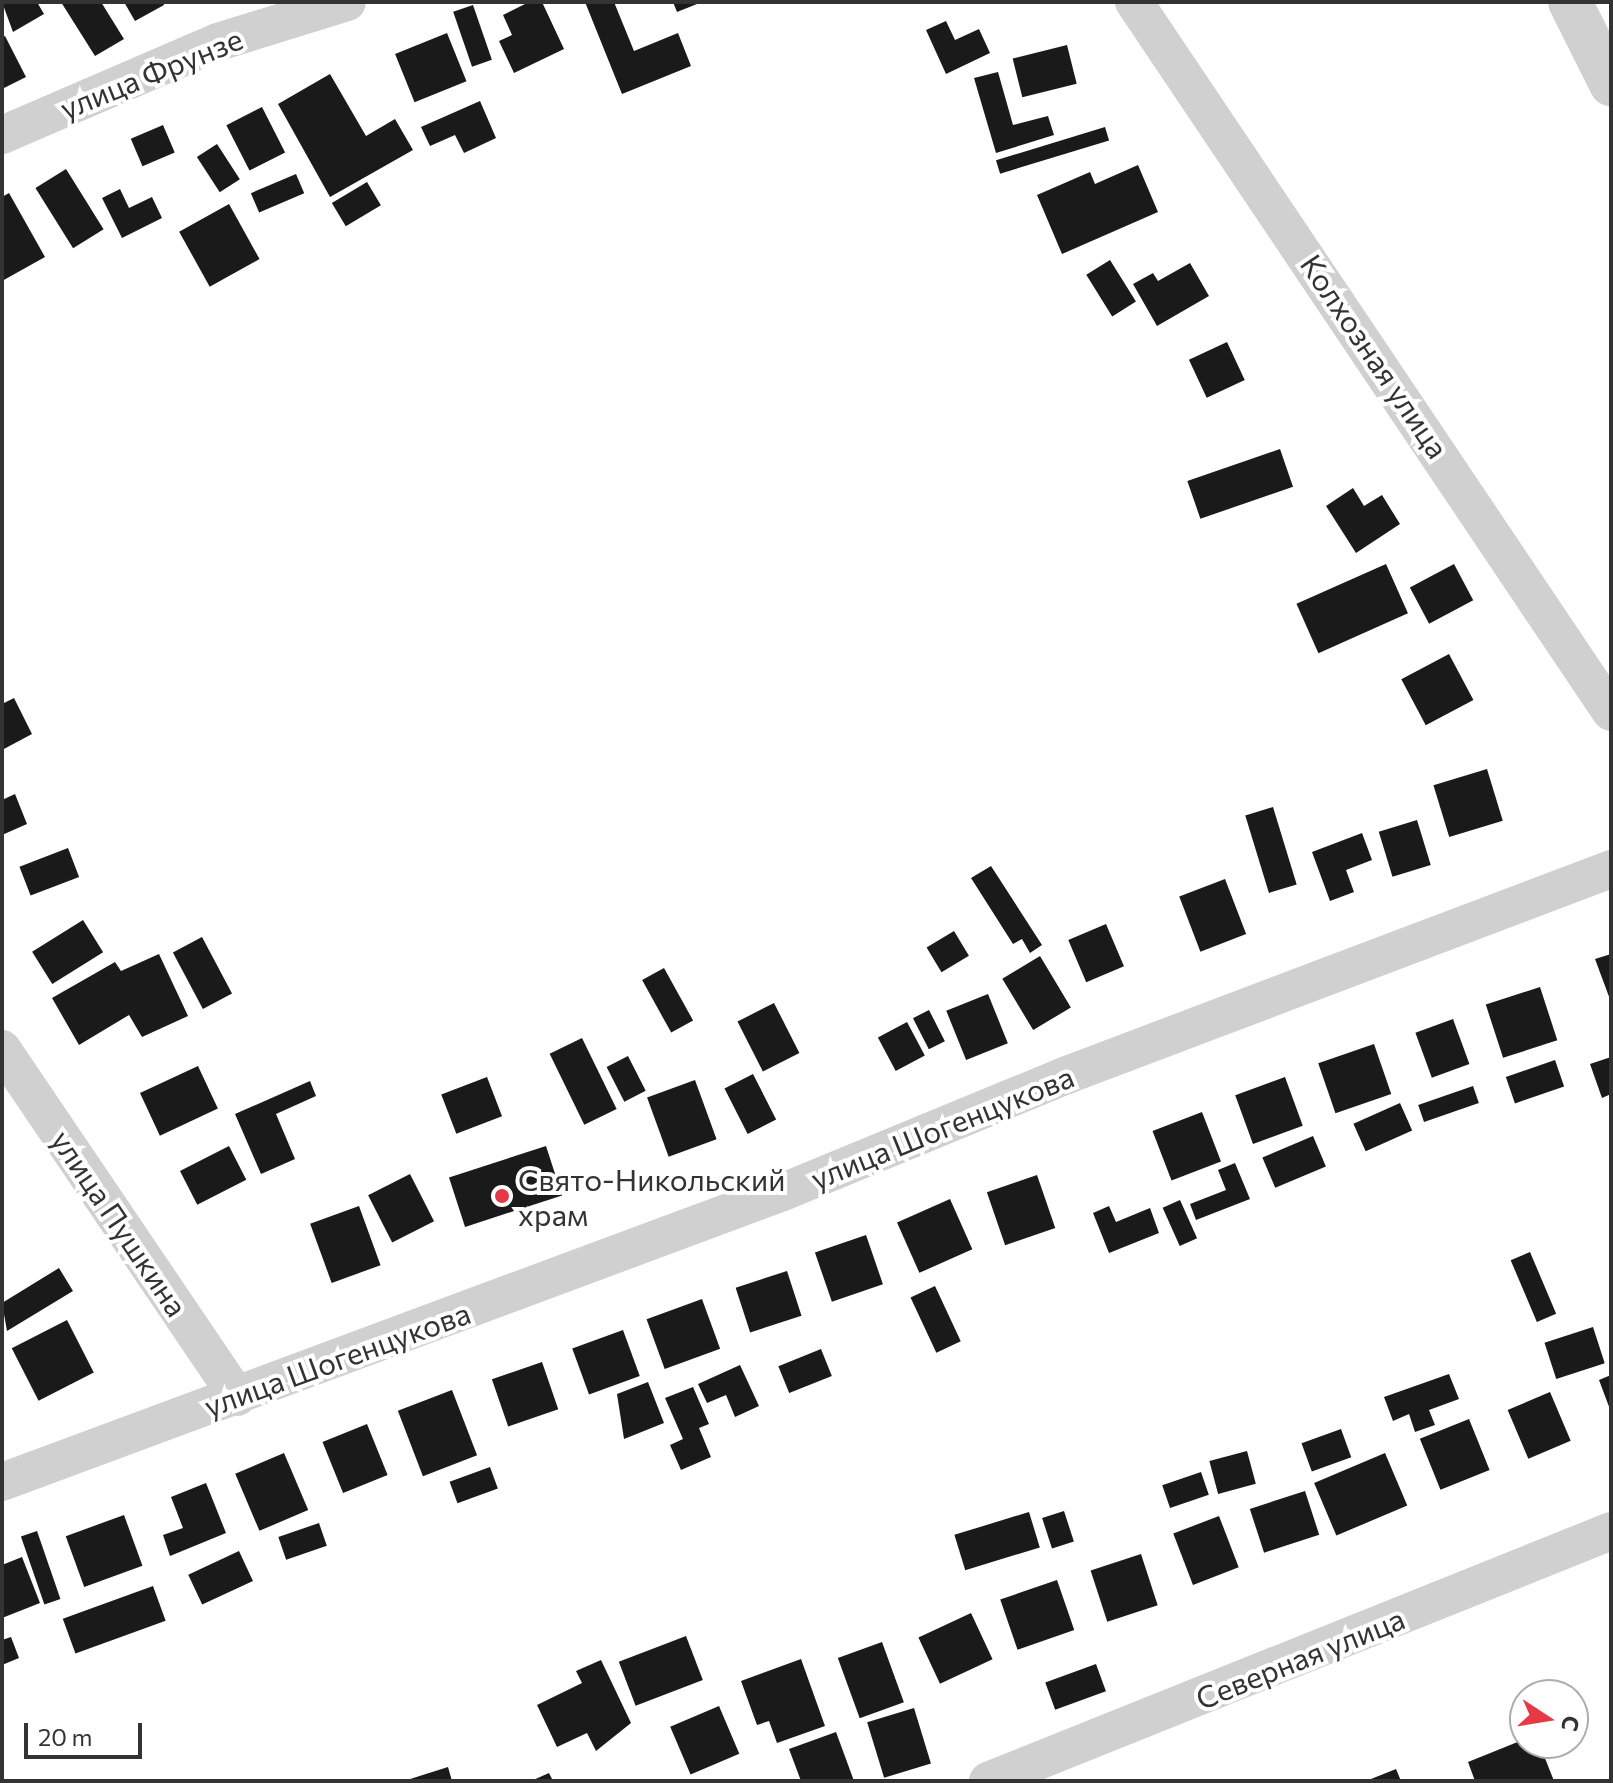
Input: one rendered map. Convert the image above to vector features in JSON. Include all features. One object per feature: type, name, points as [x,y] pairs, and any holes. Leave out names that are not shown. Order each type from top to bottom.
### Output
[{"type":"street","name":"улица Фрунзе","points":[[2,135],[218,42],[347,2]]},
{"type":"street","name":"Колхозная улица","points":[[1134,2],[1611,712]]},
{"type":"street","points":[[1570,2],[1611,84]]},
{"type":"street","name":"улица Шогенцукова","points":[[2,1482],[238,1397],[1611,869]]},
{"type":"street","name":"улица Пушкина","points":[[2,1049],[238,1397]]},
{"type":"street","name":"Северная улица","points":[[988,1781],[1611,1531]]},
{"type":"building","points":[[2,2],[37,2],[44,14],[13,32]]},
{"type":"building","points":[[61,2],[101,2],[124,39],[95,56]]},
{"type":"building","points":[[124,2],[163,2],[164,5],[135,21]]},
{"type":"building","points":[[529,2],[542,2],[564,49],[514,73],[499,41],[512,35],[503,15]]},
{"type":"building","points":[[585,2],[614,2],[634,51],[678,33],[691,66],[622,94]]},
{"type":"building","points":[[673,2],[702,2],[677,12]]},
{"type":"building","points":[[473,5],[492,60],[472,67],[453,12]]},
{"type":"building","points":[[946,21],[955,40],[979,29],[990,53],[946,74],[926,30]]},
{"type":"building","points":[[447,33],[466,81],[415,102],[395,54]]},
{"type":"building","points":[[5,36],[26,77],[2,89],[2,37]]},
{"type":"building","points":[[1067,45],[1077,84],[1022,97],[1013,59]]},
{"type":"building","points":[[998,72],[1013,125],[1048,116],[1054,135],[996,153],[974,78]]},
{"type":"building","points":[[330,74],[366,136],[395,119],[413,150],[330,197],[278,104]]},
{"type":"building","points":[[480,101],[496,138],[464,153],[455,135],[430,146],[421,127]]},
{"type":"building","points":[[262,107],[285,152],[250,171],[226,125]]},
{"type":"building","points":[[163,125],[175,153],[143,166],[131,139]]},
{"type":"building","points":[[1105,127],[1109,140],[1000,174],[996,160]]},
{"type":"building","points":[[217,144],[240,179],[220,192],[197,157]]},
{"type":"building","points":[[1138,165],[1158,212],[1062,254],[1037,195],[1090,172],[1095,184]]},
{"type":"building","points":[[66,169],[104,229],[73,248],[35,188]]},
{"type":"building","points":[[296,174],[304,193],[259,212],[251,193]]},
{"type":"building","points":[[367,182],[381,205],[346,226],[332,203]]},
{"type":"building","points":[[120,189],[129,208],[152,197],[162,218],[122,238],[102,198]]},
{"type":"building","points":[[9,193],[45,257],[2,281],[2,197]]},
{"type":"building","points":[[229,204],[260,259],[210,287],[179,232]]},
{"type":"building","points":[[1110,260],[1136,302],[1112,316],[1086,275]]},
{"type":"building","points":[[1190,263],[1209,296],[1157,326],[1133,284],[1153,273],[1158,281]]},
{"type":"building","points":[[1227,342],[1245,380],[1207,398],[1189,360]]},
{"type":"building","points":[[1280,449],[1293,487],[1200,519],[1187,481]]},
{"type":"building","points":[[1353,488],[1364,506],[1382,495],[1400,524],[1356,553],[1326,506]]},
{"type":"building","points":[[1386,564],[1408,613],[1318,653],[1296,604]]},
{"type":"building","points":[[1454,564],[1473,600],[1429,624],[1410,587]]},
{"type":"building","points":[[1449,654],[1473,700],[1426,725],[1401,679]]},
{"type":"building","points":[[14,698],[32,734],[2,750],[2,704]]},
{"type":"building","points":[[1487,769],[1503,821],[1449,837],[1433,785]]},
{"type":"building","points":[[15,794],[27,824],[2,835],[2,800]]},
{"type":"building","points":[[1273,807],[1297,884],[1269,893],[1245,815]]},
{"type":"building","points":[[1417,820],[1431,865],[1392,877],[1379,832]]},
{"type":"building","points":[[1362,833],[1372,860],[1346,870],[1354,892],[1330,901],[1312,852]]},
{"type":"building","points":[[68,848],[79,877],[31,896],[19,867]]},
{"type":"building","points":[[991,866],[1042,945],[1030,953],[1022,939],[1013,944],[971,878]]},
{"type":"building","points":[[1225,879],[1246,934],[1200,952],[1179,897]]},
{"type":"building","points":[[83,920],[103,952],[52,984],[32,952]]},
{"type":"building","points":[[1106,924],[1124,966],[1086,982],[1068,940]]},
{"type":"building","points":[[954,931],[969,956],[942,972],[927,947]]},
{"type":"building","points":[[202,937],[232,994],[203,1009],[173,952]]},
{"type":"building","points":[[159,954],[188,1016],[142,1037],[129,1015],[79,1045],[52,998],[115,962],[121,971]]},
{"type":"building","points":[[1611,954],[1611,1002],[1595,959]]},
{"type":"building","points":[[1040,956],[1071,1007],[1033,1030],[1002,979]]},
{"type":"building","points":[[664,968],[693,1020],[671,1033],[642,980]]},
{"type":"building","points":[[1540,987],[1557,1040],[1503,1058],[1486,1005]]},
{"type":"building","points":[[988,994],[1008,1043],[966,1060],[946,1011]]},
{"type":"building","points":[[774,1003],[799,1053],[763,1072],[737,1022]]},
{"type":"building","points":[[929,1010],[945,1041],[929,1049],[913,1018]]},
{"type":"building","points":[[1453,1019],[1469,1064],[1432,1078],[1415,1033]]},
{"type":"building","points":[[907,1022],[925,1056],[896,1071],[878,1037]]},
{"type":"building","points":[[582,1038],[617,1109],[584,1125],[550,1054]]},
{"type":"building","points":[[1374,1044],[1391,1094],[1335,1113],[1318,1063]]},
{"type":"building","points":[[628,1056],[646,1091],[624,1102],[607,1067]]},
{"type":"building","points":[[1611,1057],[1611,1094],[1602,1098],[1590,1064]]},
{"type":"building","points":[[1555,1060],[1564,1086],[1515,1103],[1506,1077]]},
{"type":"building","points":[[198,1066],[218,1109],[160,1136],[140,1093]]},
{"type":"building","points":[[753,1074],[776,1119],[748,1134],[724,1089]]},
{"type":"building","points":[[487,1077],[502,1116],[456,1134],[441,1095]]},
{"type":"building","points":[[1285,1077],[1303,1126],[1253,1144],[1235,1095]]},
{"type":"building","points":[[695,1080],[717,1139],[669,1157],[647,1097]]},
{"type":"building","points":[[310,1081],[316,1096],[276,1114],[295,1159],[261,1174],[235,1114]]},
{"type":"building","points":[[1473,1086],[1479,1103],[1424,1122],[1418,1105]]},
{"type":"building","points":[[1400,1103],[1412,1130],[1366,1151],[1353,1124]]},
{"type":"building","points":[[1202,1112],[1221,1161],[1172,1180],[1153,1131]]},
{"type":"building","points":[[1313,1136],[1326,1166],[1275,1188],[1262,1157]]},
{"type":"building","points":[[229,1146],[246,1180],[197,1205],[180,1171]]},
{"type":"building","points":[[546,1146],[562,1195],[465,1227],[449,1178]]},
{"type":"building","points":[[1235,1163],[1250,1199],[1196,1220],[1190,1204],[1226,1190],[1218,1170]]},
{"type":"building","points":[[410,1174],[434,1221],[392,1243],[368,1195]]},
{"type":"building","points":[[1037,1175],[1055,1228],[1005,1245],[987,1192]]},
{"type":"building","points":[[950,1199],[972,1249],[919,1273],[897,1223]]},
{"type":"building","points":[[1180,1200],[1197,1238],[1180,1246],[1163,1208]]},
{"type":"building","points":[[359,1206],[381,1265],[332,1283],[310,1224]]},
{"type":"building","points":[[1109,1206],[1116,1222],[1150,1208],[1159,1233],[1109,1253],[1093,1213]]},
{"type":"building","points":[[866,1235],[883,1284],[832,1302],[815,1253]]},
{"type":"building","points":[[1530,1252],[1556,1314],[1537,1322],[1511,1260]]},
{"type":"building","points":[[59,1268],[73,1291],[7,1331],[2,1303]]},
{"type":"building","points":[[787,1271],[802,1316],[750,1332],[736,1288]]},
{"type":"building","points":[[935,1286],[961,1341],[936,1353],[911,1297]]},
{"type":"building","points":[[702,1299],[720,1349],[665,1369],[647,1319]]},
{"type":"building","points":[[67,1320],[94,1373],[39,1401],[12,1348]]},
{"type":"building","points":[[1593,1327],[1605,1363],[1556,1379],[1544,1343]]},
{"type":"building","points":[[623,1330],[640,1376],[589,1395],[572,1348]]},
{"type":"building","points":[[821,1349],[832,1376],[789,1393],[778,1366]]},
{"type":"building","points":[[542,1362],[558,1409],[508,1427],[492,1379]]},
{"type":"building","points":[[740,1365],[759,1406],[735,1417],[726,1395],[707,1403],[698,1384]]},
{"type":"building","points":[[1449,1374],[1459,1399],[1429,1410],[1435,1425],[1415,1432],[1409,1414],[1393,1421],[1384,1397]]},
{"type":"building","points":[[1611,1375],[1611,1412],[1599,1380]]},
{"type":"building","points":[[648,1382],[664,1423],[624,1439],[617,1394]]},
{"type":"building","points":[[693,1387],[709,1424],[699,1428],[711,1457],[681,1470],[670,1445],[683,1439],[665,1398]]},
{"type":"building","points":[[452,1390],[477,1455],[423,1476],[398,1411]]},
{"type":"building","points":[[1550,1392],[1571,1441],[1528,1459],[1508,1410]]},
{"type":"building","points":[[1469,1419],[1490,1470],[1440,1490],[1420,1439]]},
{"type":"building","points":[[367,1424],[388,1475],[343,1493],[322,1442]]},
{"type":"building","points":[[1341,1429],[1351,1457],[1312,1472],[1302,1443]]},
{"type":"building","points":[[1247,1451],[1256,1484],[1218,1494],[1209,1461]]},
{"type":"building","points":[[284,1453],[308,1510],[259,1531],[235,1474]]},
{"type":"building","points":[[1385,1453],[1407,1505],[1336,1536],[1314,1483]]},
{"type":"building","points":[[490,1467],[498,1489],[457,1503],[450,1482]]},
{"type":"building","points":[[1201,1472],[1209,1495],[1170,1508],[1162,1485]]},
{"type":"building","points":[[206,1483],[226,1533],[170,1556],[163,1535],[183,1528],[171,1497]]},
{"type":"building","points":[[1305,1491],[1319,1535],[1264,1553],[1250,1509]]},
{"type":"building","points":[[1064,1511],[1074,1541],[1052,1549],[1042,1518]]},
{"type":"building","points":[[1029,1512],[1040,1547],[965,1570],[954,1535]]},
{"type":"building","points":[[124,1515],[142,1566],[84,1587],[66,1536]]},
{"type":"building","points":[[1219,1516],[1239,1567],[1193,1585],[1173,1534]]},
{"type":"building","points":[[319,1523],[327,1546],[286,1560],[278,1537]]},
{"type":"building","points":[[37,1531],[60,1599],[44,1605],[21,1537]]},
{"type":"building","points":[[239,1551],[253,1581],[202,1605],[188,1575]]},
{"type":"building","points":[[1141,1554],[1158,1605],[1107,1622],[1091,1570]]},
{"type":"building","points":[[22,1557],[40,1603],[2,1618],[2,1565]]},
{"type":"building","points":[[1057,1580],[1074,1630],[1018,1650],[1000,1600]]},
{"type":"building","points":[[153,1586],[166,1621],[75,1654],[63,1619]]},
{"type":"building","points":[[971,1613],[993,1659],[940,1684],[918,1638]]},
{"type":"building","points":[[686,1636],[703,1680],[636,1706],[619,1662]]},
{"type":"building","points":[[11,1637],[19,1658],[2,1665],[2,1640]]},
{"type":"building","points":[[882,1642],[904,1702],[860,1718],[838,1658]]},
{"type":"building","points":[[801,1659],[825,1726],[777,1743],[769,1721],[757,1725],[741,1681]]},
{"type":"building","points":[[601,1660],[631,1723],[596,1751],[587,1733],[557,1747],[537,1705],[582,1683],[576,1671]]},
{"type":"building","points":[[1096,1664],[1106,1691],[1055,1710],[1045,1682]]},
{"type":"building","points":[[719,1706],[739,1754],[691,1775],[670,1727]]},
{"type":"building","points":[[914,1708],[931,1763],[884,1778],[867,1722]]},
{"type":"building","points":[[836,1732],[854,1781],[801,1781],[789,1749]]},
{"type":"building","points":[[1509,1745],[1509,1759],[1545,1759],[1554,1781],[1475,1781],[1468,1762]]},
{"type":"building","points":[[448,1767],[452,1781],[407,1781],[407,1780]]},
{"type":"building","points":[[1396,1769],[1401,1781],[1366,1781]]},
{"type":"building","points":[[549,1773],[553,1781],[531,1781]]},
{"type":"place","name":"Свято-Никольский храм","points":[[502,1196]]}]
